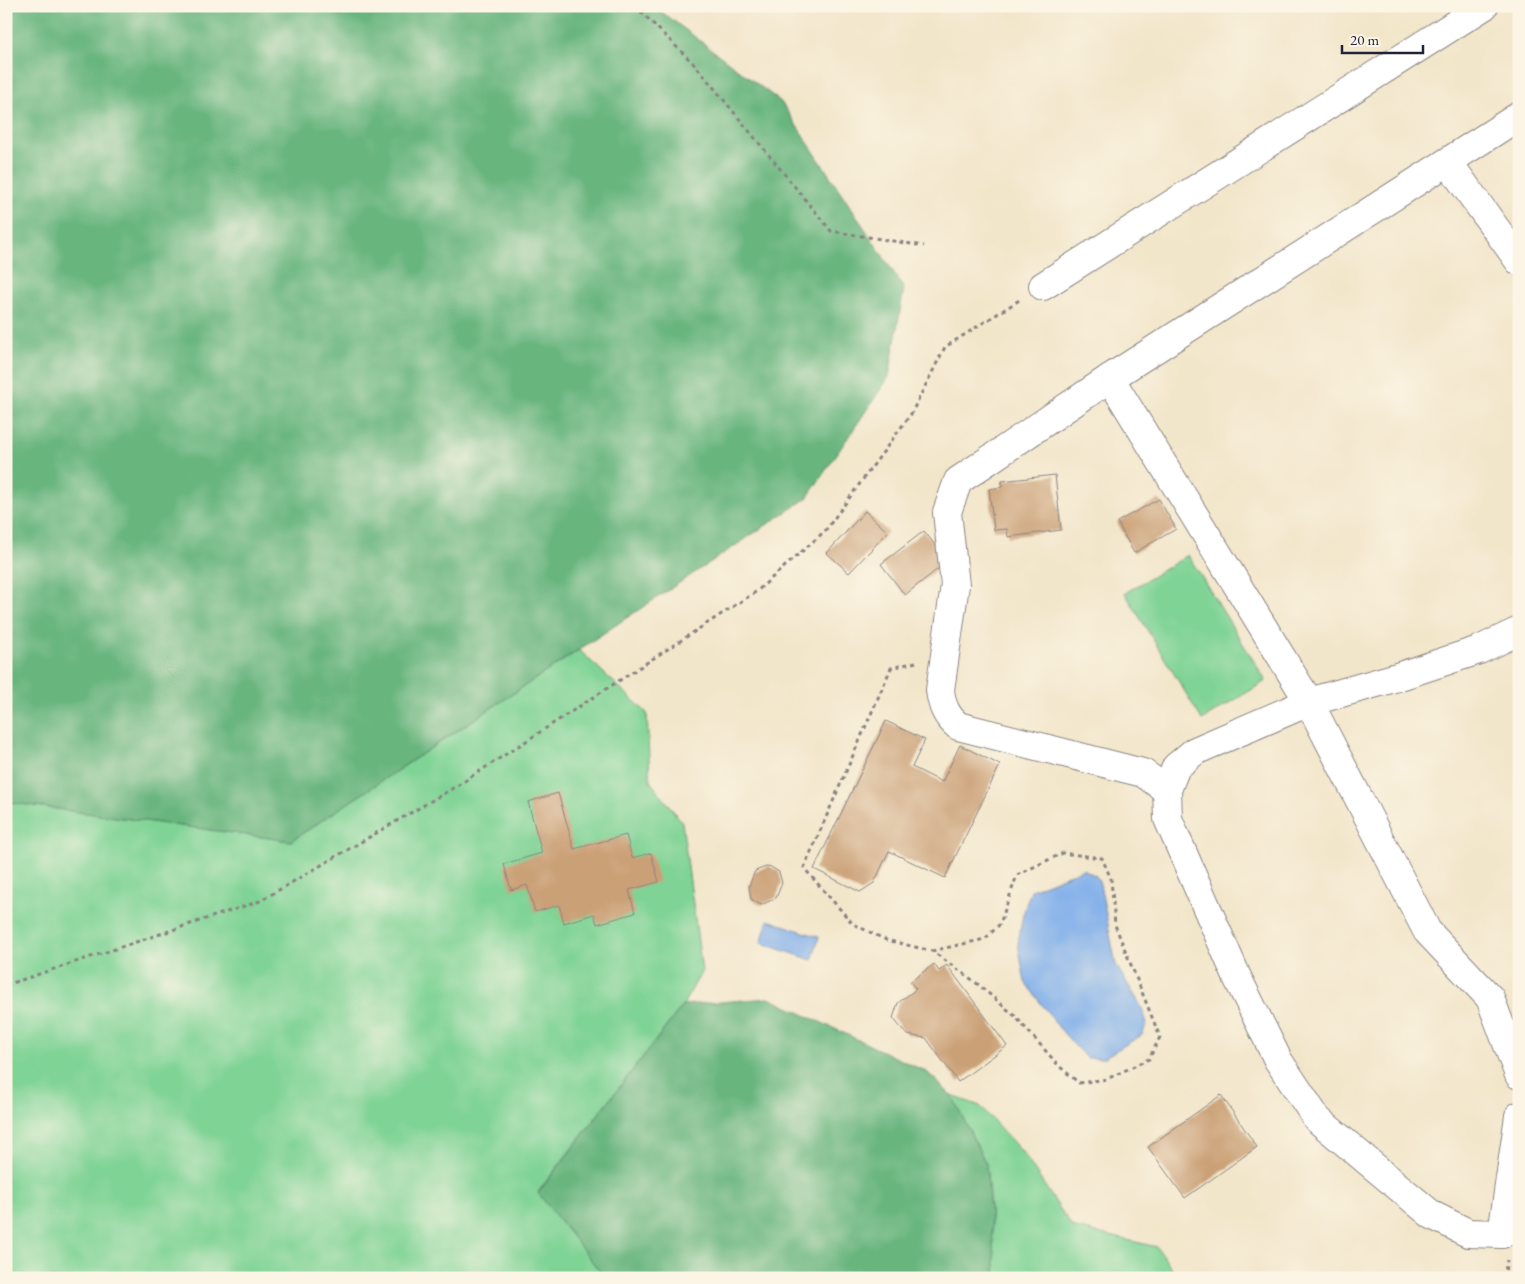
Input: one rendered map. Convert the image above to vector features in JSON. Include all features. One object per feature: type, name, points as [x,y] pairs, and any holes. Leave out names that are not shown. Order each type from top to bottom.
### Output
[{"type":"lane","points":[[1043,286],[1484,6]]},
{"type":"lane","points":[[1167,790],[1143,773],[958,726],[948,717],[940,690],[956,585],[947,512],[958,481],[1110,378],[1519,116]]},
{"type":"lane","points":[[1448,162],[1519,261]]},
{"type":"lane","points":[[1110,378],[1309,702],[1427,931],[1490,998],[1519,1075]]},
{"type":"lane","points":[[1519,631],[1479,650],[1394,678],[1309,702],[1195,750],[1176,767],[1167,790],[1168,819],[1237,977],[1278,1060],[1317,1119],[1432,1215],[1468,1233],[1510,1227],[1519,1116]]},
{"type":"path","points":[[635,6],[696,66],[831,230],[924,246]]},
{"type":"path","points":[[6,984],[260,901],[460,784],[757,591],[825,531],[911,414],[945,347],[1043,286]]},
{"type":"path","points":[[932,951],[985,939],[1000,924],[1017,874],[1063,853],[1102,858],[1112,879],[1115,925],[1160,1037],[1149,1059],[1107,1080],[1079,1083],[1059,1066],[1014,1015],[974,981],[932,951],[886,940],[853,924],[804,868],[891,668],[946,656]]},
{"type":"green space","points":[[6,6],[654,6],[781,102],[904,288],[889,377],[807,498],[291,841],[6,802]]},
{"type":"green space","points":[[1188,555],[1266,681],[1202,720],[1125,593]]},
{"type":"green space","points":[[579,650],[647,713],[650,781],[682,822],[702,971],[683,1005],[538,1192],[605,1278],[6,1278],[6,802],[291,841]]},
{"type":"green space","points":[[769,998],[927,1072],[952,1096],[986,1164],[996,1278],[605,1278],[538,1193],[683,1005]]},
{"type":"green space","points":[[952,1096],[980,1106],[1023,1153],[1072,1227],[1157,1247],[1178,1278],[996,1278],[986,1164]]},
{"type":"water","points":[[1083,869],[1096,876],[1100,884],[1116,965],[1141,1006],[1147,1023],[1142,1035],[1103,1058],[1086,1058],[1060,1029],[1025,982],[1018,944],[1023,914],[1031,890]]},
{"type":"water","points":[[768,920],[819,937],[812,960],[761,943]]},
{"type":"building","points":[[1055,475],[1061,530],[1008,537],[1007,529],[994,530],[989,489],[1002,487],[1002,481]]},
{"type":"building","points":[[1159,499],[1176,529],[1134,553],[1117,522]]},
{"type":"building","points":[[865,511],[888,532],[849,573],[827,553]]},
{"type":"building","points":[[924,531],[948,561],[905,595],[881,564]]},
{"type":"building","points":[[886,721],[925,740],[912,767],[942,782],[960,745],[1000,765],[945,878],[889,851],[874,883],[860,892],[814,869]]},
{"type":"building","points":[[558,793],[574,849],[626,835],[632,858],[651,853],[659,882],[629,890],[635,913],[597,924],[594,914],[564,923],[559,905],[535,912],[527,885],[511,890],[504,864],[542,853],[528,802]]},
{"type":"building","points":[[769,866],[779,872],[782,883],[776,898],[761,905],[751,899],[749,886],[755,871]]},
{"type":"building","points":[[934,964],[939,971],[947,965],[1007,1046],[958,1082],[926,1038],[907,1035],[893,1018],[898,1003],[916,989],[910,982]]},
{"type":"building","points":[[1221,1095],[1257,1147],[1185,1198],[1148,1147]]}]
